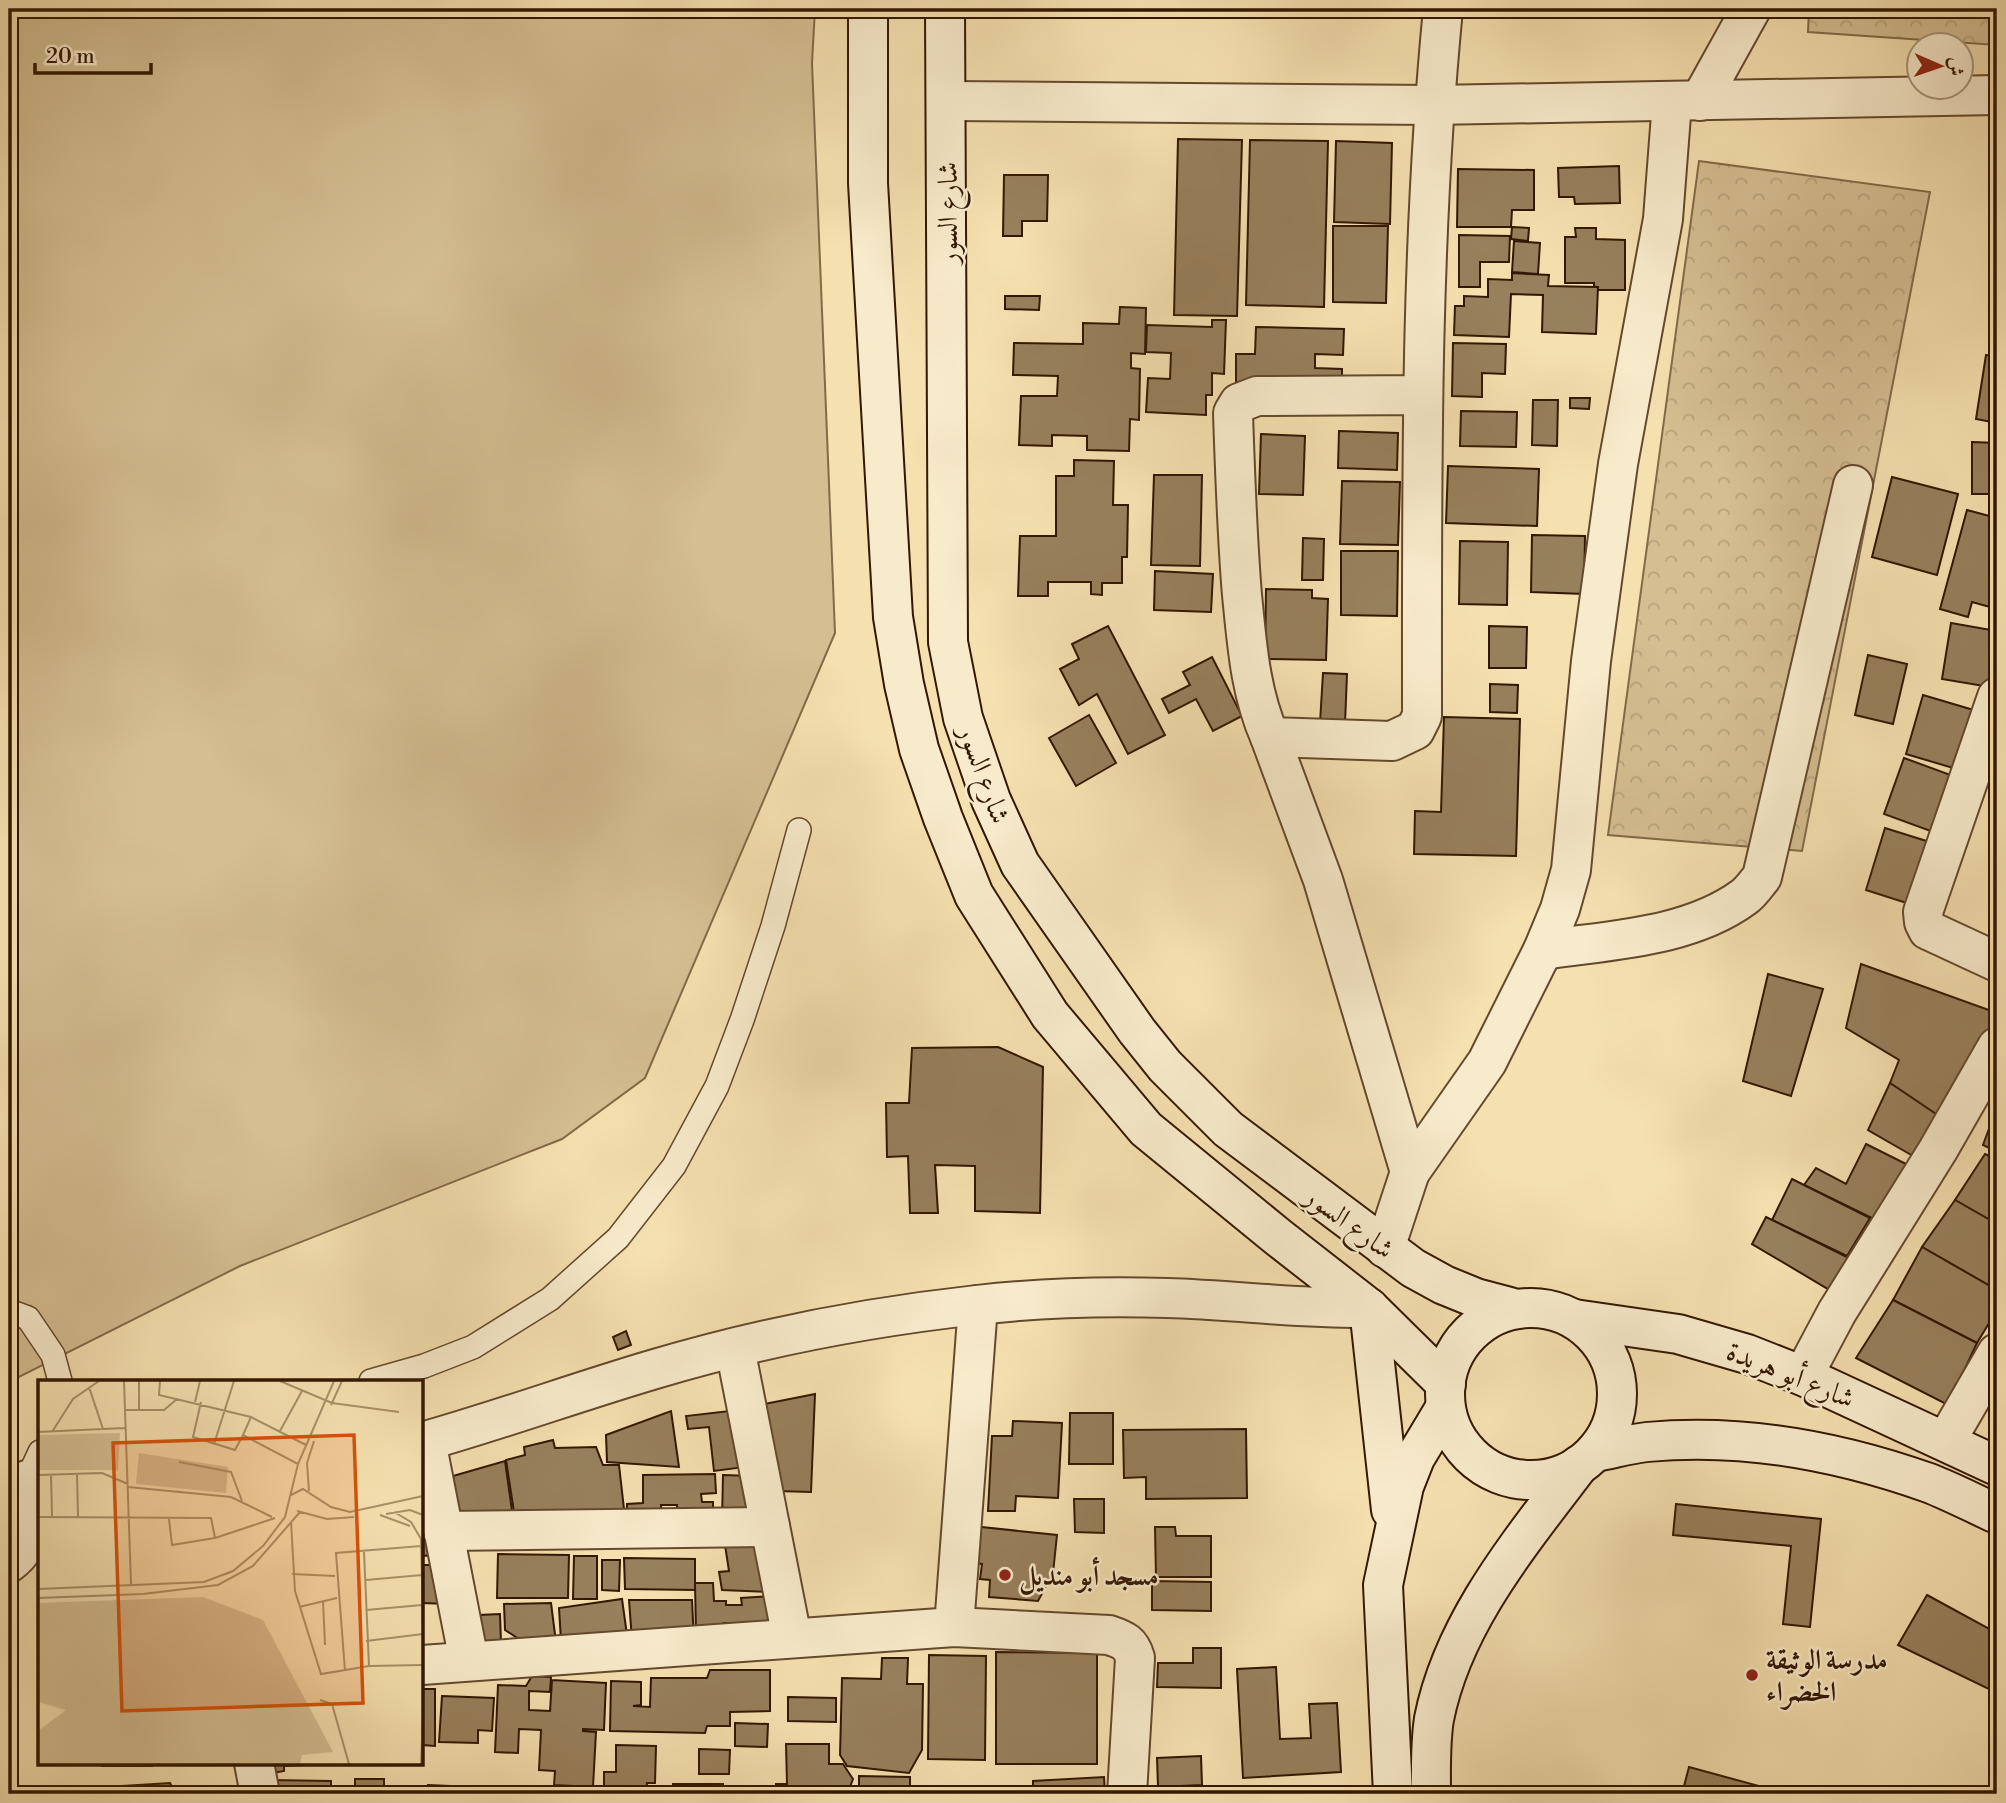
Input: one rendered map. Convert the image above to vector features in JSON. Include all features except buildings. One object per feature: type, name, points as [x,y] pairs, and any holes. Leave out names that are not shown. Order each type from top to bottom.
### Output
[{"type":"street","name":"شارع السور","points":[[868,9],[867,183],[893,617],[904,684],[919,749],[974,895],[1050,1015],[1146,1129],[1368,1308],[1446,1396]]},
{"type":"street","name":"شارع السور","points":[[945,9],[948,642],[963,718],[991,800],[1020,864],[1137,1031],[1165,1066],[1228,1129],[1413,1268],[1476,1298],[1510,1307]]},
{"type":"street","points":[[1270,737],[1392,741],[1415,730],[1422,716],[1422,395],[1434,105],[1443,9]]},
{"type":"street","points":[[1385,1248],[1410,1172],[1487,1062],[1543,950],[1560,909],[1571,870],[1591,661],[1618,464],[1686,102],[1751,9]]},
{"type":"street","points":[[947,101],[1434,105],[1997,95]]},
{"type":"street","points":[[1410,1172],[1323,880],[1256,702],[1247,643],[1237,525],[1233,413],[1239,403],[1257,396],[1422,395]]},
{"type":"street","points":[[1543,950],[1648,934],[1713,916],[1746,896],[1762,877],[1853,485]]},
{"type":"street","points":[[1997,697],[1987,761],[1923,912],[1928,930],[1997,962]]},
{"type":"street","points":[[1803,1376],[1837,1312],[1938,1150],[1997,1047]]},
{"type":"street","points":[[469,1661],[424,1441],[632,1376],[735,1348],[855,1322],[978,1305],[1101,1298],[1165,1298],[1322,1309],[1368,1308],[1393,1533]]},
{"type":"street","points":[[954,1627],[978,1305]]},
{"type":"street","points":[[1392,1794],[1382,1585],[1404,1486],[1446,1396],[1453,1359],[1467,1337],[1487,1320],[1510,1307],[1554,1310],[1574,1319],[1592,1333],[1605,1350],[1614,1370],[1617,1392],[1615,1414],[1607,1434],[1519,1545],[1474,1615],[1457,1648],[1443,1684],[1434,1721],[1430,1758],[1431,1794]]},
{"type":"street","name":"شارع أبو هريدة","points":[[1574,1319],[1701,1339],[1747,1354],[1803,1376],[1997,1466]]},
{"type":"street","points":[[735,1348],[792,1638]]},
{"type":"street","points":[[1946,1441],[1997,1353]]},
{"type":"street","points":[[1446,1396],[1451,1428],[1463,1447],[1478,1462],[1497,1473],[1517,1479],[1539,1480],[1560,1475],[1587,1459],[1645,1442],[1753,1442],[1859,1460],[1931,1484],[1997,1514]]},
{"type":"street","points":[[9,1563],[17,1557],[28,1540],[34,1520],[34,1499],[29,1474]]},
{"type":"street","points":[[443,1531],[770,1527]]},
{"type":"street","points":[[424,1665],[954,1627],[1109,1635],[1125,1640],[1133,1649],[1135,1658],[1127,1794]]},
{"type":"street","points":[[254,1764],[260,1794]]},
{"type":"lane","points":[[375,1380],[424,1366],[473,1347],[550,1299],[618,1238],[674,1166],[717,1086],[738,1031],[773,926],[800,830]]},
{"type":"lane","points":[[9,1311],[28,1318],[53,1355],[60,1380]]},
{"type":"green space","points":[[9,9],[815,9],[812,63],[835,633],[645,1078],[562,1139],[240,1266],[9,1382]]},
{"type":"green space","points":[[1809,9],[1997,9],[1997,45],[1974,43],[1974,32],[1904,32],[1904,39],[1808,32]]},
{"type":"green space","points":[[1699,161],[1930,192],[1802,851],[1608,835]]},
{"type":"place","name":"مسجد أبو منديل","points":[[1005,1575]]},
{"type":"place","name":"مدرسة الوثيقة الخضراء","points":[[1752,1675]]}]
